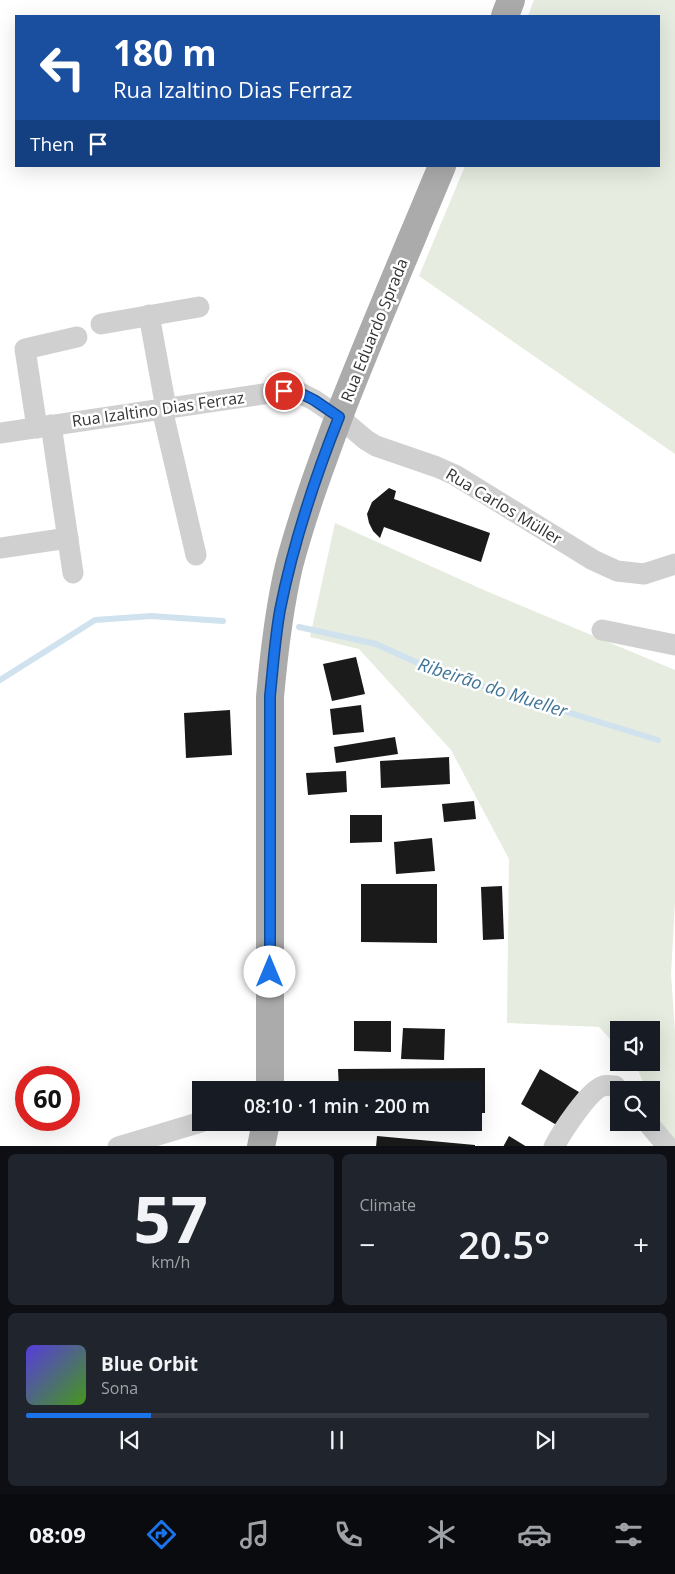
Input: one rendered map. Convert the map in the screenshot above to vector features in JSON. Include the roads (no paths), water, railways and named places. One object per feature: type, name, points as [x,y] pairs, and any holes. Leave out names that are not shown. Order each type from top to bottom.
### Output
[{"type":"main road","points":[[505,15],[512,0]]},
{"type":"main road","name":"Rua Eduardo Sprada","points":[[270,1081],[270,696],[280,611],[289,566],[322,460],[375,325],[442,167]]},
{"type":"main road","points":[[261,1146],[264,1131]]},
{"type":"main road","points":[[273,1131],[275,1146]]},
{"type":"street","points":[[101,324],[199,307]]},
{"type":"street","points":[[149,315],[164,409],[196,556]]},
{"type":"street","points":[[73,573],[68,538],[25,349],[77,336]]},
{"type":"street","name":"Rua Izaltino Dias Ferraz","points":[[0,433],[284,391],[300,393],[339,417]]},
{"type":"street","name":"Rua Carlos Müller","points":[[339,417],[376,446],[455,475],[593,560],[617,571],[644,574],[675,564]]},
{"type":"street","points":[[0,548],[68,538]]},
{"type":"street","points":[[602,630],[675,645]]},
{"type":"street","points":[[554,1146],[561,1133],[591,1094],[604,1086],[610,1086]]},
{"type":"street","points":[[118,1146],[192,1125]]},
{"type":"street","points":[[655,1131],[668,1146]]},
{"type":"waterway","name":"Ribeirão do Mueller","points":[[0,680],[95,620],[151,616],[223,621]]},
{"type":"waterway","name":"Ribeirão do Mueller","points":[[299,627],[376,644],[440,673],[658,740]]}]
